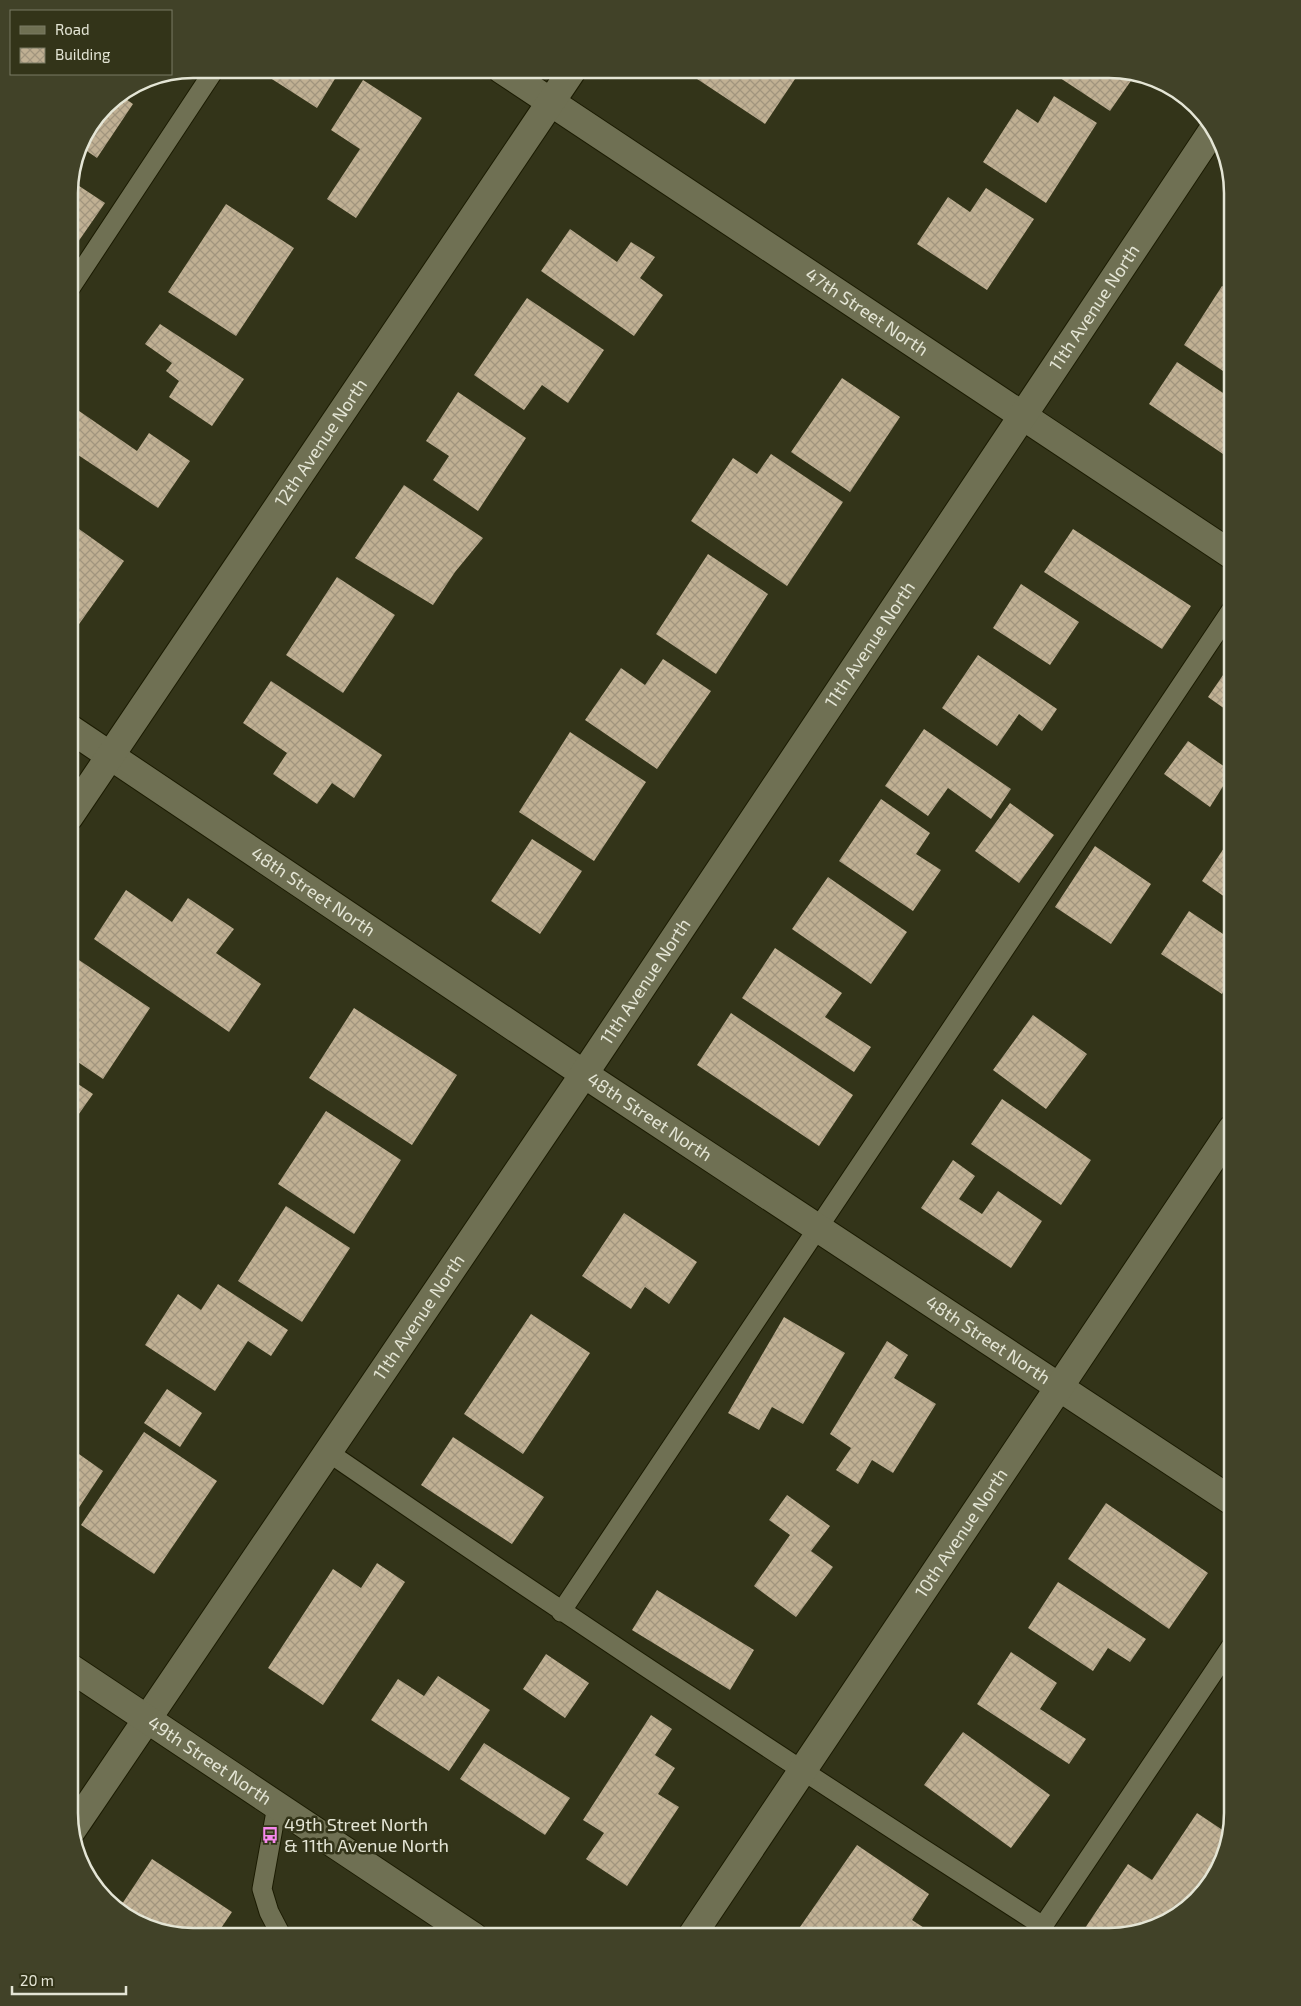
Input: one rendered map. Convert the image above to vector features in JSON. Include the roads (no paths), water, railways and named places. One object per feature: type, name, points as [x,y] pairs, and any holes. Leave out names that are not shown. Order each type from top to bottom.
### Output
[{"type":"street","name":"47th Street North","points":[[515,78],[1224,550]]},
{"type":"street","name":"12th Avenue North","points":[[78,803],[567,78]]},
{"type":"street","name":"11th Avenue North","points":[[78,1821],[584,1074],[1209,136]]},
{"type":"street","name":"48th Street North","points":[[78,734],[584,1074],[1224,1496]]},
{"type":"street","name":"10th Avenue North","points":[[697,1928],[1224,1141]]},
{"type":"street","name":"49th Street North","points":[[78,1673],[460,1928]]},
{"type":"lane","points":[[78,276],[209,78]]},
{"type":"lane","points":[[561,1612],[1224,621]]},
{"type":"lane","points":[[328,1452],[561,1612],[802,1772],[1043,1926],[1224,1657]]},
{"type":"lane","points":[[277,1806],[265,1860],[262,1889],[269,1912],[277,1928]]},
{"type":"place","name":"49th Street North & 11th Avenue North","points":[[270,1835]]}]
